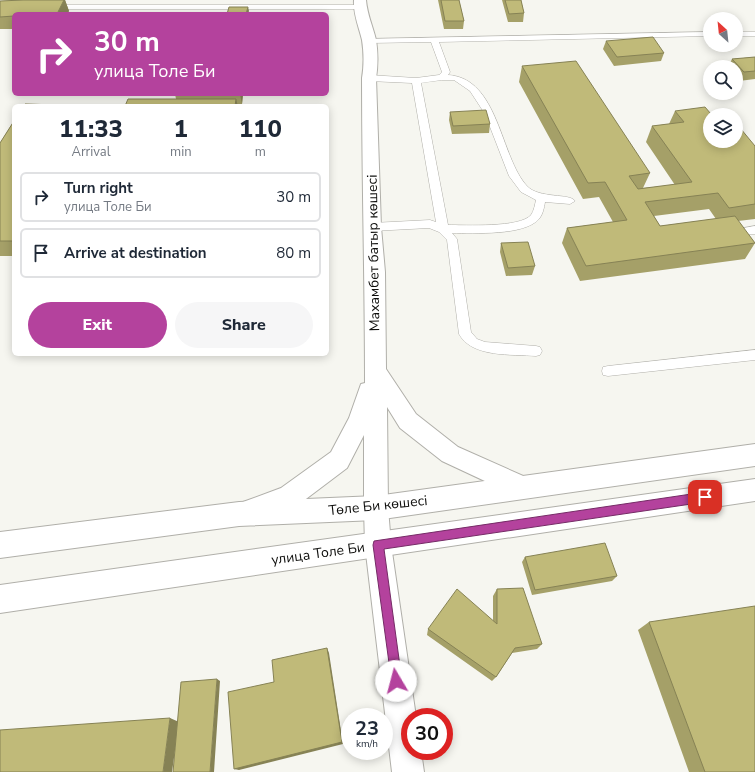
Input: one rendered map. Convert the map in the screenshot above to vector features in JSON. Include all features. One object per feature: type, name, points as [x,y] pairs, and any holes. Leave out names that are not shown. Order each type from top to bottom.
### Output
[{"type":"street","name":"Махамбет батыр көшесі","points":[[360,3],[369,42],[371,65],[369,78],[372,227],[375,272],[376,508],[378,545],[408,772]]},
{"type":"street","points":[[375,370],[408,421],[450,454],[521,487]]},
{"type":"street","points":[[239,514],[289,497],[339,460],[360,420],[375,370]]},
{"type":"street","name":"Төле Би көшесі","points":[[0,545],[239,514],[376,508],[755,455]]},
{"type":"street","name":"улица Толе Би","points":[[0,599],[755,490]]},
{"type":"lane","points":[[40,7],[137,3],[360,3]]},
{"type":"lane","points":[[369,42],[703,34]]},
{"type":"lane","points":[[743,34],[755,34]]},
{"type":"lane","points":[[434,40],[446,72],[442,77]]},
{"type":"lane","points":[[369,78],[416,81],[442,77],[456,78],[473,89],[490,114],[514,176],[525,190],[541,198],[570,201]]},
{"type":"lane","points":[[416,81],[443,229],[452,239],[465,334],[472,342],[483,347],[536,351]]},
{"type":"lane","points":[[372,227],[430,224],[443,229],[495,228],[526,224],[536,216],[541,198]]},
{"type":"lane","points":[[608,371],[755,355]]},
{"type":"building","points":[[64,0],[58,12],[12,12],[12,16],[0,17],[0,1]]},
{"type":"building","points":[[441,0],[459,0],[464,21],[445,21]]},
{"type":"building","points":[[505,0],[521,0],[524,13],[509,14]]},
{"type":"building","points":[[229,7],[248,7],[247,12],[228,12]]},
{"type":"building","points":[[653,37],[664,53],[617,57],[606,41]]},
{"type":"building","points":[[755,57],[755,71],[744,72],[743,60],[732,59]]},
{"type":"building","points":[[576,61],[650,173],[629,176],[638,189],[692,182],[652,126],[684,122],[675,111],[705,107],[706,108],[703,108],[703,148],[743,148],[743,131],[755,146],[755,204],[729,208],[718,193],[645,202],[660,226],[735,216],[755,243],[586,266],[567,228],[627,220],[605,182],[588,183],[522,66]]},
{"type":"building","points":[[128,99],[236,99],[235,104],[126,104]]},
{"type":"building","points":[[486,110],[490,124],[453,126],[450,112]]},
{"type":"building","points":[[12,124],[12,241],[0,241],[0,143]]},
{"type":"building","points":[[528,242],[535,266],[508,268],[501,243]]},
{"type":"building","points":[[605,543],[617,576],[535,590],[525,557]]},
{"type":"building","points":[[523,588],[542,644],[515,648],[496,677],[428,629],[457,589],[497,624],[497,589]]},
{"type":"building","points":[[755,606],[755,772],[705,772],[649,622]]},
{"type":"building","points":[[327,648],[341,742],[234,769],[228,692],[274,682],[272,660]]},
{"type":"building","points":[[217,679],[210,772],[173,772],[181,682]]},
{"type":"building","points":[[170,718],[163,772],[0,772],[0,730]]},
{"type":"route","points":[[396,681],[378,545],[705,497]]}]
